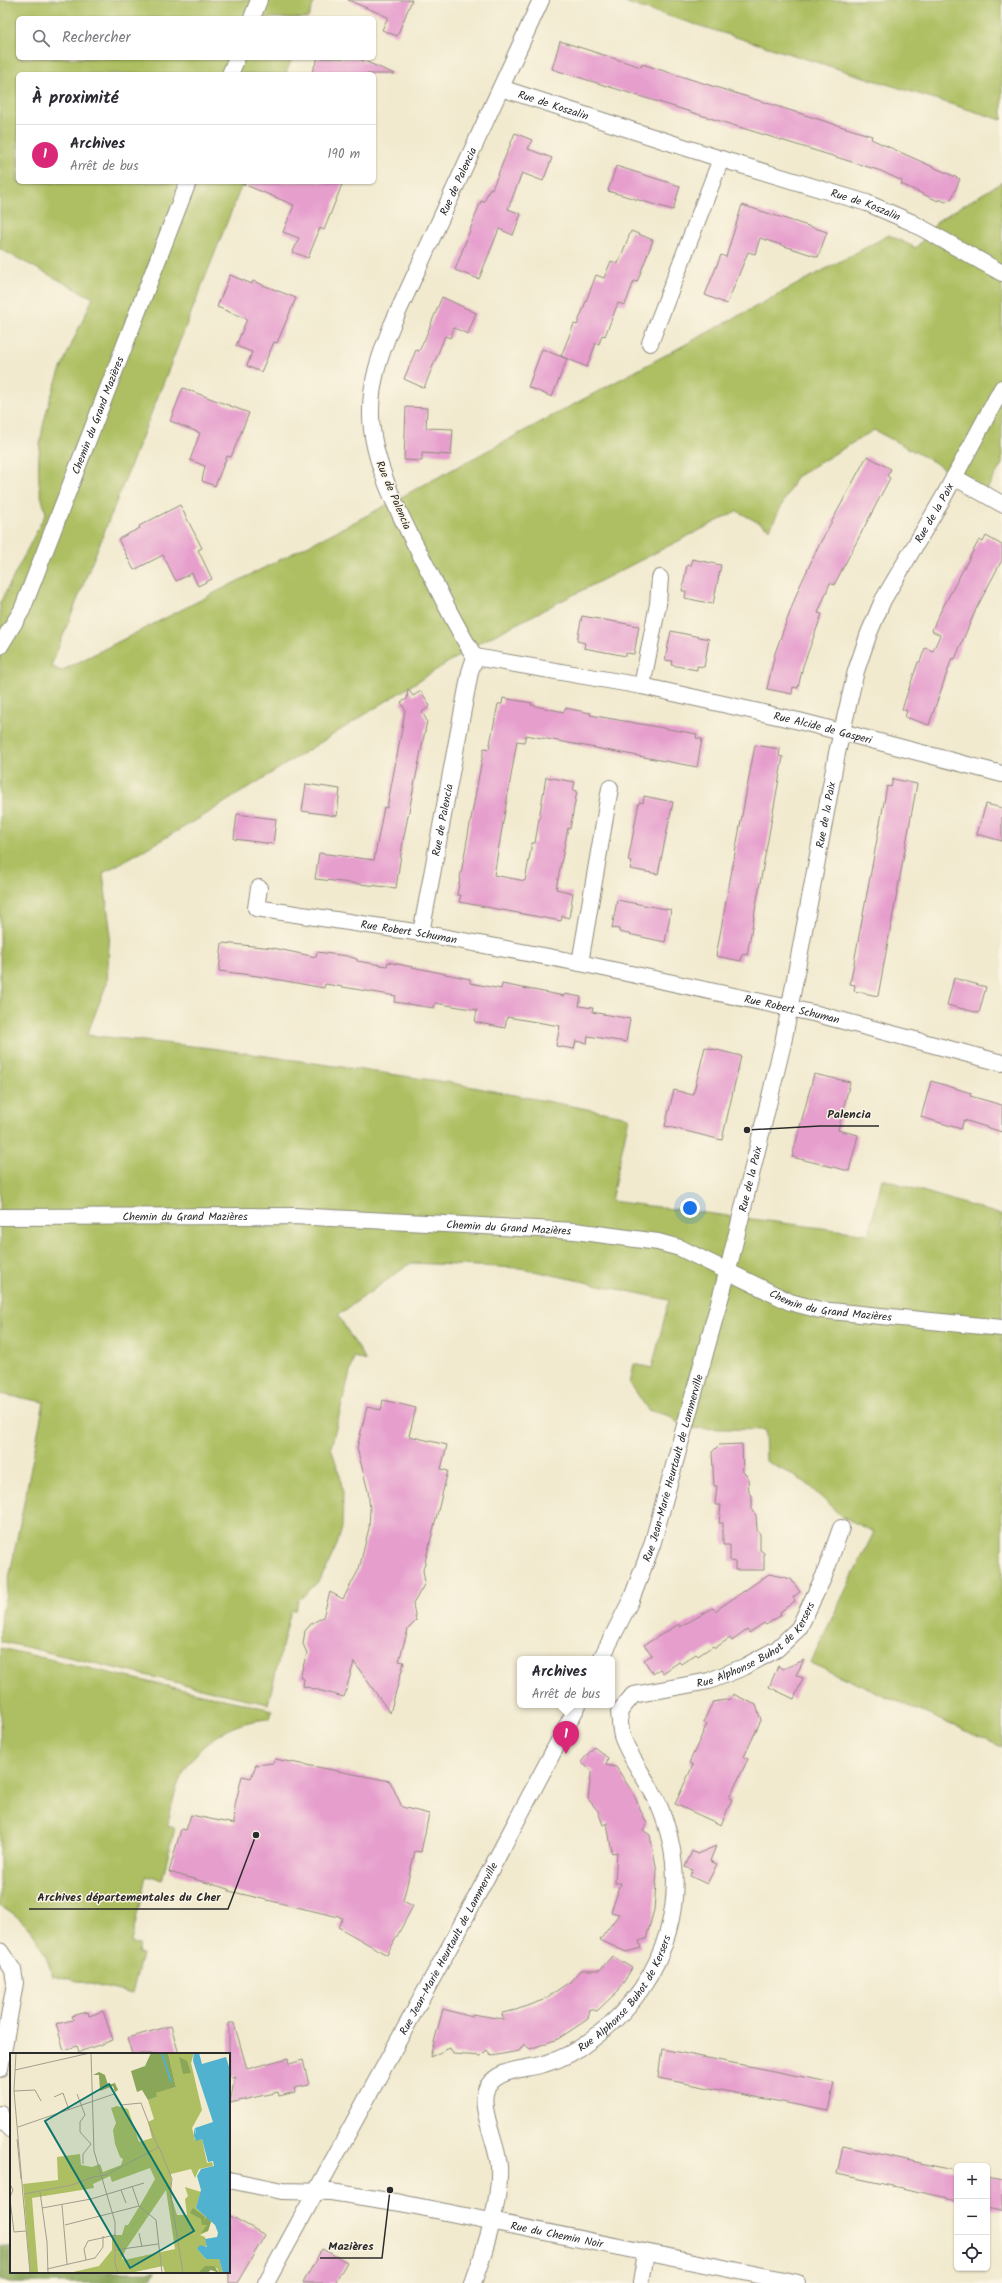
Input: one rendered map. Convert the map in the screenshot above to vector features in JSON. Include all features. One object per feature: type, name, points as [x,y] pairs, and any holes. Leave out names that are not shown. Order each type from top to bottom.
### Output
[{"type":"street","points":[[253,16],[259,0]]},
{"type":"street","name":"Rue de Palencia","points":[[421,933],[470,672],[475,657],[465,641],[417,548],[378,461],[371,416],[372,382],[380,354],[392,325],[541,0]]},
{"type":"street","points":[[231,72],[235,60]]},
{"type":"street","name":"Rue de Koszalin","points":[[501,88],[721,159],[867,203],[911,222],[1002,273]]},
{"type":"street","points":[[650,343],[721,159]]},
{"type":"street","name":"Chemin du Grand Mazières","points":[[0,646],[22,610],[187,184]]},
{"type":"street","name":"Rue de la Paix","points":[[728,1270],[790,1008],[842,733],[856,671],[869,633],[883,600],[954,477],[1002,388]]},
{"type":"street","points":[[954,477],[1002,504]]},
{"type":"street","points":[[642,686],[658,604],[660,578]]},
{"type":"street","name":"Rue Alcide de Gasperi","points":[[475,657],[642,686],[842,733],[1002,774]]},
{"type":"street","points":[[580,962],[610,788]]},
{"type":"street","name":"Rue Robert Schuman","points":[[259,888],[256,908],[421,933],[580,962],[790,1008],[1002,1063]]},
{"type":"street","name":"Chemin du Grand Mazières","points":[[0,1216],[294,1216],[575,1231],[665,1244],[700,1256],[790,1302],[820,1310],[1002,1328]]},
{"type":"street","name":"Rue Jean-Marie Heurtault de Lammerville","points":[[603,1656],[631,1600],[652,1545],[728,1270]]},
{"type":"street","name":"Rue Alphonse Buhot de Kersers","points":[[491,2223],[499,2166],[484,2102],[486,2087],[495,2078],[503,2073],[544,2064],[569,2054],[596,2037],[620,2014],[642,1988],[658,1962],[669,1928],[674,1904],[676,1871],[670,1837],[658,1803],[622,1736],[617,1705],[633,1695],[709,1680],[744,1668],[777,1649],[799,1628],[824,1576],[841,1528]]},
{"type":"street","name":"Rue Jean-Marie Heurtault de Lammerville","points":[[266,2283],[460,1928],[576,1708]]},
{"type":"street","points":[[0,1951],[13,1970],[15,1983],[0,2069]]},
{"type":"street","points":[[0,2113],[3,2122],[10,2129]]},
{"type":"street","points":[[230,2180],[282,2191],[316,2191]]},
{"type":"street","name":"Rue du Chemin Noir","points":[[316,2191],[401,2203],[491,2223],[798,2283]]},
{"type":"street","points":[[473,2283],[488,2241],[491,2223]]},
{"type":"street","points":[[641,2283],[646,2253]]},
{"type":"green space","points":[[0,0],[315,0],[309,16],[16,16],[16,60],[291,60],[287,72],[16,72],[16,184],[242,184],[51,666],[61,671],[364,517],[889,235],[916,248],[939,220],[1002,182],[1002,464],[984,494],[954,477],[934,462],[874,430],[796,477],[770,529],[737,511],[479,643],[200,818],[103,873],[110,928],[107,983],[87,1035],[211,1048],[452,1083],[629,1117],[611,1201],[869,1234],[882,1179],[1002,1215],[1002,1747],[810,1663],[874,1532],[842,1517],[805,1482],[766,1461],[765,1430],[684,1428],[670,1416],[648,1410],[630,1383],[634,1364],[652,1368],[669,1300],[520,1268],[411,1263],[338,1315],[366,1361],[354,1357],[331,1447],[340,1476],[343,1494],[342,1528],[337,1545],[325,1571],[317,1583],[298,1601],[296,1610],[291,1610],[268,1704],[0,1641],[0,1624],[44,1402],[0,1394],[0,603],[46,513],[39,483],[39,458],[47,411],[54,388],[72,342],[93,298],[0,249]]},
{"type":"green space","points":[[617,0],[1002,0],[1002,120]]},
{"type":"green space","points":[[0,1648],[272,1710],[270,1719],[240,1724],[215,1737],[194,1757],[178,1784],[167,1826],[175,1828],[162,1880],[146,1876],[131,1942],[139,1945],[137,1953],[142,1954],[132,1994],[52,1975],[49,1964],[34,1934],[19,1918],[0,1905]]},
{"type":"green space","points":[[0,2245],[10,2247],[10,2273],[154,2273],[148,2283],[11,2283],[0,2280]]},
{"type":"building","points":[[348,0],[412,0],[397,36],[382,30],[388,17]]},
{"type":"building","points":[[560,41],[641,67],[642,64],[872,136],[871,139],[960,179],[952,198],[945,202],[939,199],[938,201],[901,184],[902,181],[881,171],[552,69]]},
{"type":"building","points":[[317,60],[362,60],[395,74],[376,74],[376,72],[312,72]]},
{"type":"building","points":[[515,133],[532,140],[528,149],[552,158],[543,181],[522,173],[508,209],[521,214],[513,235],[499,229],[479,279],[455,270],[481,201],[484,202],[490,188],[492,189]]},
{"type":"building","points":[[616,166],[680,186],[673,210],[608,191]]},
{"type":"building","points":[[243,184],[342,184],[324,230],[320,228],[308,258],[293,252],[299,238],[283,232],[294,205]]},
{"type":"building","points":[[742,205],[827,232],[818,257],[760,238],[755,254],[748,252],[727,304],[705,295],[721,255],[726,257]]},
{"type":"building","points":[[631,231],[653,240],[637,282],[634,281],[625,305],[618,303],[605,336],[602,335],[599,344],[596,343],[587,367],[561,356],[574,324],[577,325],[596,275],[604,278],[611,261],[618,264]]},
{"type":"building","points":[[230,275],[252,284],[253,281],[296,298],[277,343],[274,342],[261,372],[247,366],[252,352],[236,346],[247,319],[217,307]]},
{"type":"building","points":[[442,297],[476,313],[468,334],[454,328],[450,338],[445,336],[424,388],[404,379],[416,350],[419,351],[424,341]]},
{"type":"building","points":[[542,349],[567,359],[552,397],[528,387]]},
{"type":"building","points":[[183,388],[249,413],[231,457],[227,456],[215,486],[202,481],[205,466],[190,460],[200,433],[170,421]]},
{"type":"building","points":[[406,407],[427,408],[426,428],[453,429],[451,455],[422,453],[422,461],[404,460]]},
{"type":"building","points":[[867,456],[891,469],[887,476],[890,478],[834,585],[830,583],[818,613],[822,614],[803,666],[798,688],[793,687],[792,694],[767,689],[775,653],[798,590],[818,547]]},
{"type":"building","points":[[180,505],[202,548],[198,550],[212,579],[198,586],[192,573],[176,581],[163,555],[134,570],[118,539],[140,528],[139,526]]},
{"type":"building","points":[[986,536],[1002,545],[1002,560],[976,609],[955,659],[952,658],[929,725],[905,717],[907,711],[902,709],[918,662],[920,662],[925,648],[933,651],[940,635],[932,631],[936,620],[979,540],[983,542]]},
{"type":"building","points":[[692,559],[721,565],[713,604],[685,598],[686,591],[682,591],[687,565],[691,566]]},
{"type":"building","points":[[582,616],[639,626],[634,654],[626,653],[626,656],[584,648],[585,643],[577,641]]},
{"type":"building","points":[[671,631],[709,639],[704,667],[697,666],[697,670],[671,665],[672,661],[665,660]]},
{"type":"building","points":[[408,689],[413,696],[421,691],[430,706],[422,712],[427,721],[403,841],[396,888],[315,879],[319,853],[374,860],[384,807],[387,808],[402,729],[405,710],[401,702],[407,699]]},
{"type":"building","points":[[503,698],[532,703],[531,705],[564,712],[565,708],[591,713],[590,715],[697,734],[696,738],[702,739],[697,767],[526,735],[524,742],[517,741],[494,875],[525,881],[532,843],[535,843],[546,777],[575,782],[573,790],[577,791],[556,889],[573,893],[569,918],[562,916],[561,921],[459,902],[461,895],[457,895],[484,748],[489,749],[498,704],[502,704]]},
{"type":"building","points":[[755,745],[780,749],[779,756],[783,757],[747,955],[742,954],[741,961],[716,956]]},
{"type":"building","points":[[893,779],[917,784],[878,996],[854,991],[855,985],[850,984],[887,786],[891,787]]},
{"type":"building","points":[[306,784],[340,789],[337,816],[302,811]]},
{"type":"building","points":[[644,796],[673,802],[658,874],[630,869],[632,862],[628,861],[639,802],[643,803]]},
{"type":"building","points":[[986,804],[1002,808],[1002,841],[977,834]]},
{"type":"building","points":[[237,814],[276,819],[273,844],[234,839]]},
{"type":"building","points":[[617,900],[671,910],[665,942],[619,932],[619,929],[612,928]]},
{"type":"building","points":[[222,943],[273,948],[316,957],[317,952],[347,956],[357,959],[357,961],[387,966],[388,962],[470,979],[470,983],[501,989],[502,984],[564,996],[565,994],[581,997],[579,1006],[593,1008],[592,1012],[630,1019],[626,1042],[588,1036],[587,1043],[576,1041],[574,1049],[556,1046],[560,1026],[507,1017],[505,1028],[475,1022],[477,1010],[435,1003],[434,1008],[394,1002],[396,996],[325,984],[324,988],[258,976],[219,971]]},
{"type":"building","points":[[954,978],[986,987],[979,1013],[947,1005]]},
{"type":"building","points":[[705,1047],[741,1056],[722,1140],[665,1126],[674,1090],[693,1095]]},
{"type":"building","points":[[814,1074],[850,1082],[838,1130],[858,1135],[849,1171],[792,1157]]},
{"type":"building","points":[[931,1081],[971,1093],[970,1096],[1002,1105],[1002,1132],[964,1120],[961,1129],[921,1117]]},
{"type":"building","points":[[383,1400],[416,1408],[409,1436],[447,1445],[441,1469],[448,1471],[423,1570],[425,1583],[413,1604],[416,1621],[408,1629],[399,1661],[404,1662],[390,1713],[354,1662],[344,1697],[303,1686],[304,1679],[300,1677],[307,1653],[303,1644],[305,1631],[311,1624],[323,1617],[330,1592],[343,1599],[359,1569],[369,1528],[370,1509],[368,1491],[357,1448],[367,1407],[381,1410]]},
{"type":"building","points":[[742,1444],[743,1472],[748,1477],[749,1493],[752,1496],[752,1511],[756,1515],[757,1530],[760,1534],[760,1550],[764,1553],[764,1570],[735,1570],[735,1562],[730,1561],[730,1545],[723,1545],[723,1523],[719,1523],[721,1505],[715,1505],[717,1486],[714,1486],[712,1452],[719,1445]]},
{"type":"building","points":[[769,1574],[791,1579],[800,1592],[793,1597],[795,1601],[780,1612],[781,1615],[766,1625],[764,1623],[749,1633],[747,1630],[732,1641],[730,1638],[715,1648],[713,1646],[698,1656],[696,1654],[681,1664],[679,1662],[663,1673],[660,1669],[653,1674],[644,1660],[652,1655],[644,1645],[679,1624],[680,1627],[713,1608],[715,1611]]},
{"type":"building","points":[[804,1660],[796,1675],[803,1678],[794,1699],[769,1687],[778,1666],[783,1669]]},
{"type":"building","points":[[733,1694],[756,1705],[761,1720],[744,1757],[748,1759],[729,1798],[732,1799],[721,1825],[675,1804],[693,1765],[689,1763],[707,1724],[703,1722],[713,1702],[731,1699]]},
{"type":"building","points":[[594,1747],[608,1758],[606,1765],[616,1767],[633,1793],[647,1824],[643,1830],[650,1835],[657,1871],[654,1910],[646,1939],[639,1941],[641,1948],[626,1952],[600,1940],[619,1914],[611,1912],[621,1883],[615,1883],[617,1852],[612,1853],[607,1823],[603,1825],[598,1811],[588,1799],[591,1774],[593,1772],[581,1762]]},
{"type":"building","points":[[275,1759],[390,1781],[402,1807],[429,1814],[421,1852],[415,1851],[403,1901],[413,1906],[387,1955],[338,1927],[343,1918],[229,1891],[229,1889],[169,1872],[181,1829],[186,1830],[191,1815],[234,1824],[235,1805],[242,1776],[251,1778],[256,1765],[273,1763]]},
{"type":"building","points":[[716,1846],[710,1861],[717,1864],[707,1884],[690,1876],[693,1870],[685,1867],[692,1851],[697,1854]]},
{"type":"building","points":[[612,1956],[632,1968],[619,1990],[597,2011],[590,2009],[588,2019],[558,2039],[530,2049],[524,2044],[519,2051],[492,2056],[487,2050],[481,2056],[453,2054],[450,2048],[430,2057],[443,2009],[472,2017],[472,2014],[503,2019],[502,2013],[516,2010],[543,2000],[571,1981],[580,1970],[600,1970]]},
{"type":"building","points":[[103,2011],[113,2040],[79,2052],[77,2046],[64,2050],[56,2024],[73,2020],[71,2016],[88,2012],[89,2016]]},
{"type":"building","points":[[229,2023],[234,2023],[247,2069],[288,2058],[289,2064],[303,2060],[309,2085],[294,2088],[295,2092],[279,2096],[278,2092],[230,2103],[235,2076],[230,2078]]},
{"type":"building","points":[[171,2026],[179,2053],[132,2053],[127,2038]]},
{"type":"building","points":[[662,2049],[834,2083],[828,2111],[658,2078]]},
{"type":"building","points":[[843,2146],[954,2170],[954,2199],[837,2174]]},
{"type":"building","points":[[990,2178],[1002,2180],[1002,2210],[990,2208]]},
{"type":"building","points":[[230,2216],[265,2235],[237,2283],[229,2283]]},
{"type":"building","points":[[322,2249],[347,2262],[335,2283],[303,2283]]},
{"type":"place","name":"Palencia","points":[[747,1130]]},
{"type":"place","name":"Archives","points":[[566,1754]]},
{"type":"place","name":"Archives départementales du Cher","points":[[256,1835]]},
{"type":"place","name":"Mazières","points":[[390,2190]]}]
